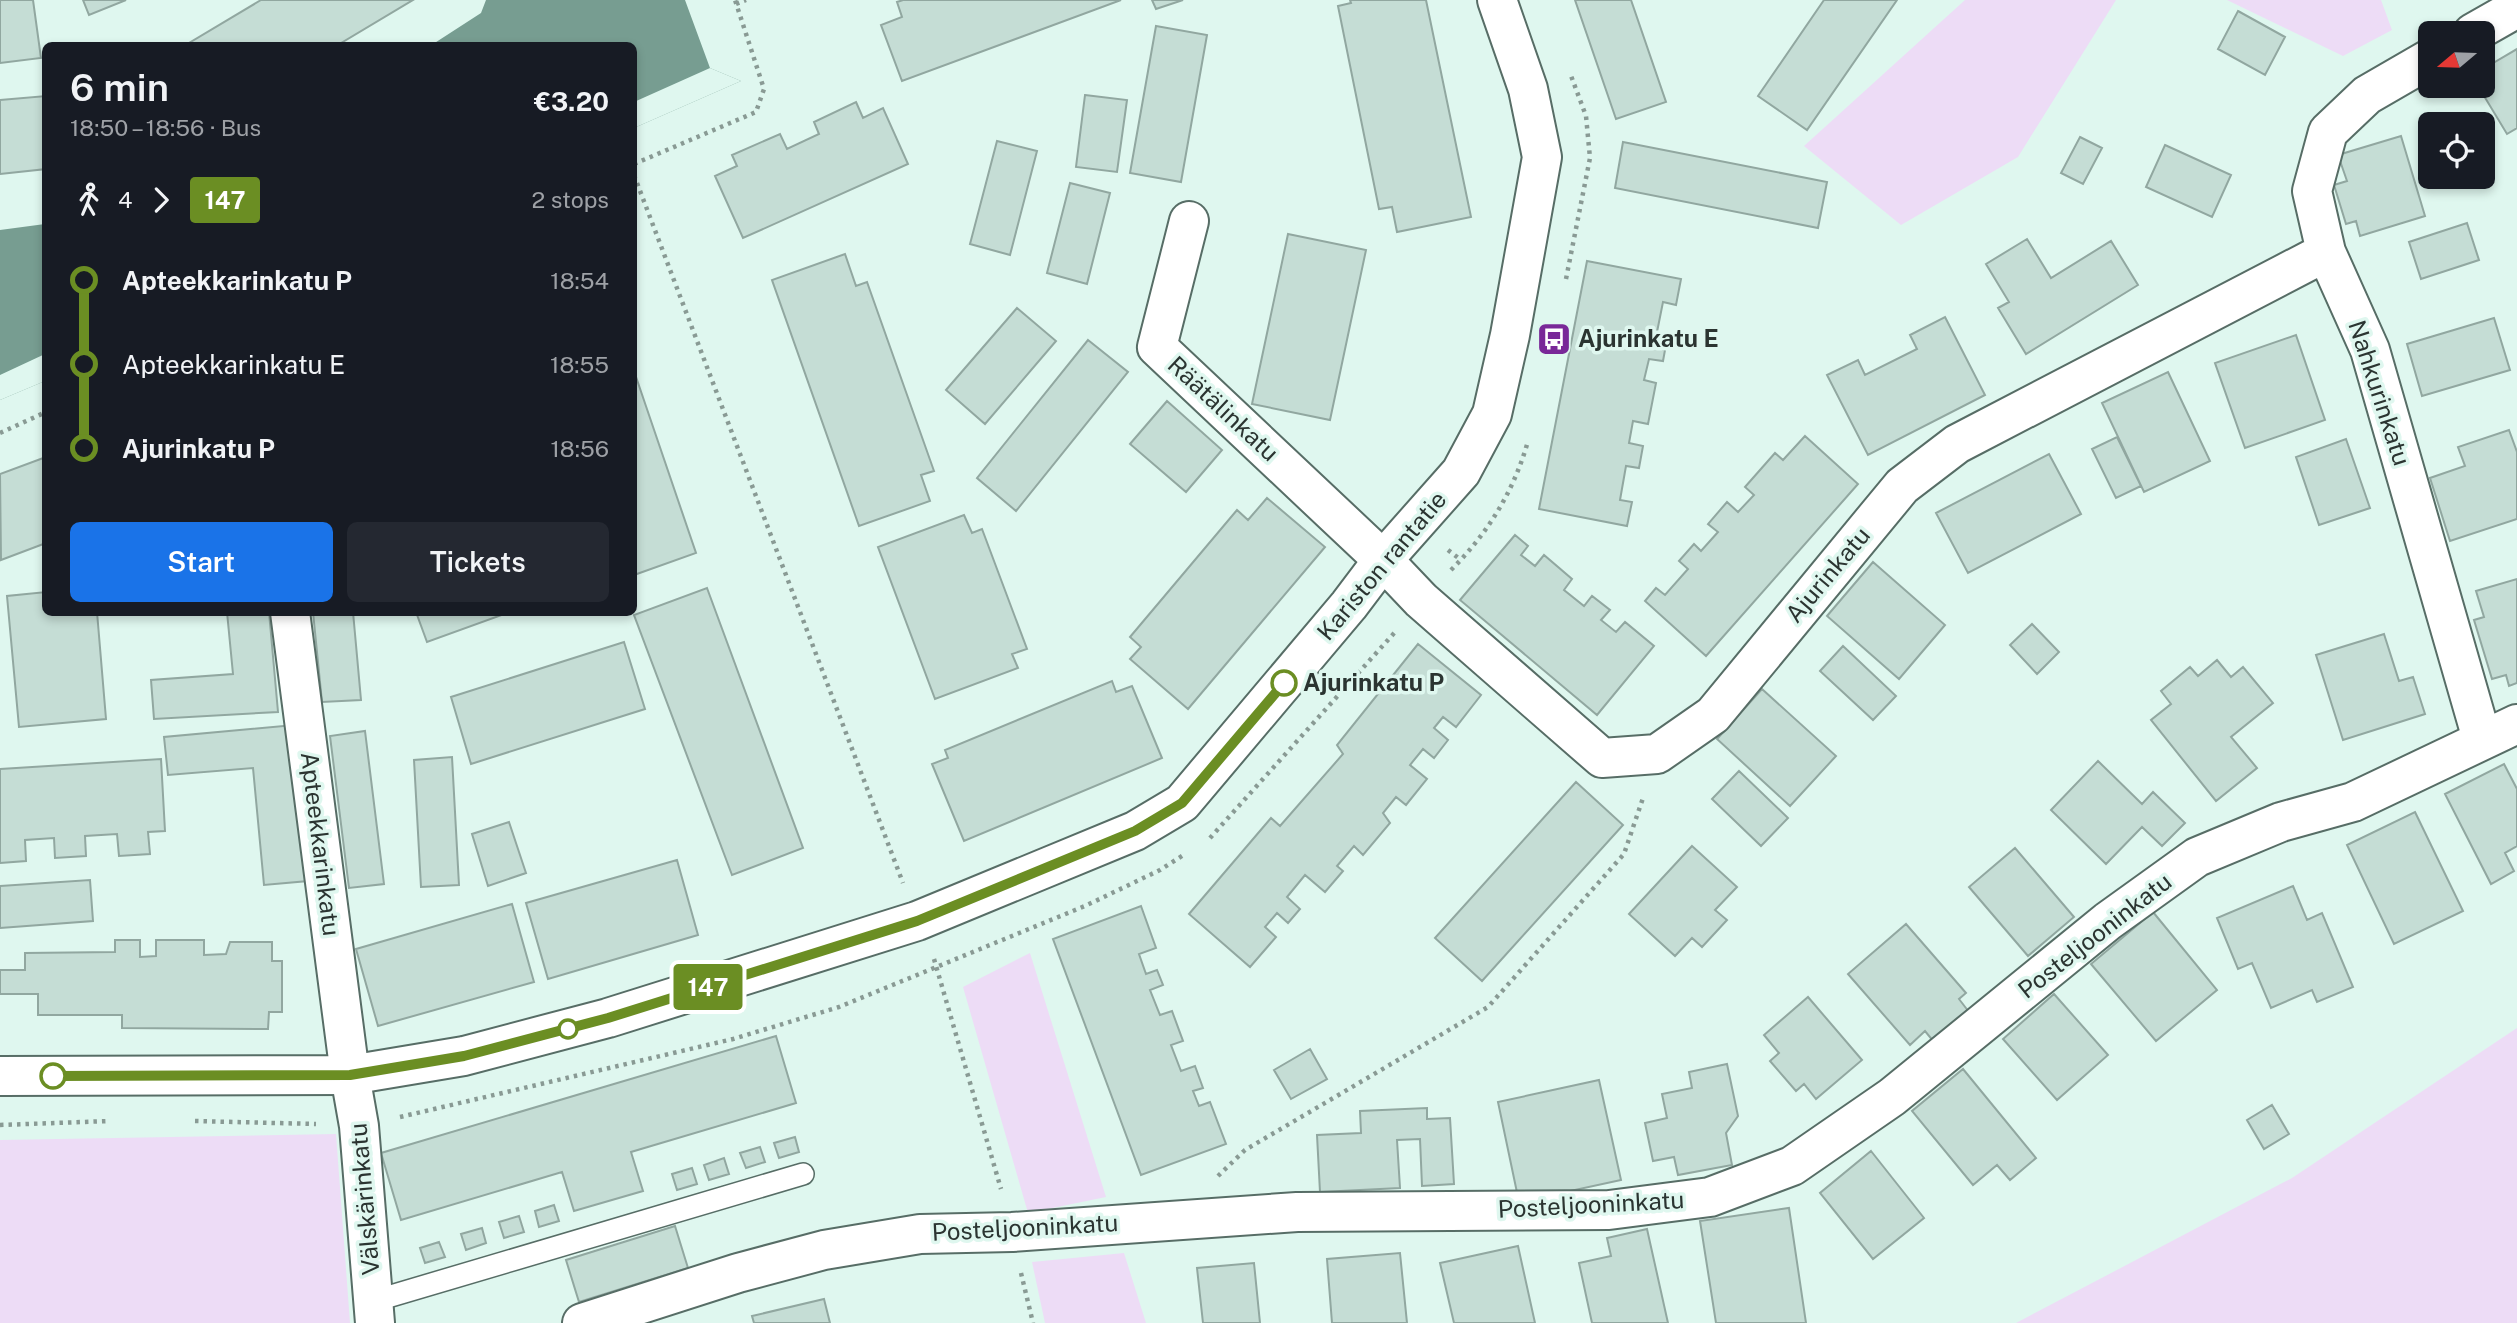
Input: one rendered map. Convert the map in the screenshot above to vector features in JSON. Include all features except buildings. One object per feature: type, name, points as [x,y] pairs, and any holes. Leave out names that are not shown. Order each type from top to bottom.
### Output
[{"type":"street","name":"Kariston rantatie","points":[[0,1076],[350,1075],[464,1056],[608,1018],[917,921],[1135,831],[1182,803],[1202,783],[1383,559],[1461,472],[1492,414],[1510,335],[1542,157],[1528,89],[1496,0]]},
{"type":"street","points":[[2494,21],[2517,8]]},
{"type":"street","name":"Nahkurinkatu","points":[[2418,66],[2367,95],[2328,132],[2312,191],[2326,252],[2370,350],[2482,738]]},
{"type":"street","name":"Räätälinkatu","points":[[1189,221],[1157,347],[1383,559]]},
{"type":"street","name":"Ajurinkatu","points":[[1657,754],[1713,715],[1902,486],[1957,444],[2326,252]]},
{"type":"street","points":[[1383,559],[1420,600],[1602,758],[1657,754]]},
{"type":"street","name":"Apteekkarinkatu","points":[[291,616],[350,1075]]},
{"type":"street","name":"Posteljooninkatu","points":[[583,1323],[738,1273],[824,1250],[920,1234],[1013,1232],[1297,1212],[1609,1210],[1710,1198],[1792,1166],[1892,1097],[2108,921],[2197,857],[2281,822],[2353,802],[2482,738],[2517,724]]},
{"type":"street","name":"Välskärinkatu","points":[[350,1075],[359,1126],[374,1312]]},
{"type":"lane","points":[[374,1312],[803,1174]]},
{"type":"path","points":[[637,163],[756,112],[764,89],[735,2],[747,0]]},
{"type":"path","points":[[1564,288],[1590,158],[1586,116],[1567,64]]},
{"type":"path","points":[[637,183],[907,895]]},
{"type":"path","points":[[0,433],[42,414]]},
{"type":"path","points":[[1205,841],[1217,833],[1386,643],[1420,600],[1461,560],[1491,523],[1510,494],[1530,436]]},
{"type":"path","points":[[1172,1219],[1245,1150],[1488,1007],[1625,854],[1657,754]]},
{"type":"path","points":[[191,1121],[359,1126],[733,1039],[839,1007],[939,968],[1085,906],[1160,870],[1194,848]]},
{"type":"path","points":[[939,968],[1013,1232],[1033,1323]]},
{"type":"path","points":[[0,1125],[122,1121]]},
{"type":"shaded area","points":[[486,0],[685,0],[710,68],[741,81],[637,127],[637,42],[436,42],[481,13]]},
{"type":"shaded area","points":[[1965,0],[2116,0],[2018,157],[1901,225],[1804,146]]},
{"type":"shaded area","points":[[2227,0],[2381,0],[2392,30],[2343,56]]},
{"type":"shaded area","points":[[42,224],[42,382],[0,400],[0,230]]},
{"type":"shaded area","points":[[1030,953],[1106,1197],[1028,1213],[963,987]]},
{"type":"shaded area","points":[[2517,1028],[2517,1323],[2016,1323],[2292,1178]]},
{"type":"shaded area","points":[[336,1134],[350,1323],[0,1323],[0,1140]]},
{"type":"shaded area","points":[[1124,1253],[1146,1323],[1045,1323],[1032,1262]]},
{"type":"pier","points":[[710,68],[741,81],[637,127],[637,101]]},
{"type":"pier","points":[[42,355],[42,382],[0,400],[0,375]]},
{"type":"bus line","name":"147","points":[[53,1076],[350,1075],[464,1056],[608,1018],[917,921],[1135,831],[1182,803],[1202,783],[1284,683]]},
{"type":"place","name":"Ajurinkatu E","points":[[1554,339]]},
{"type":"place","name":"Ajurinkatu P","points":[[1284,683]]}]
